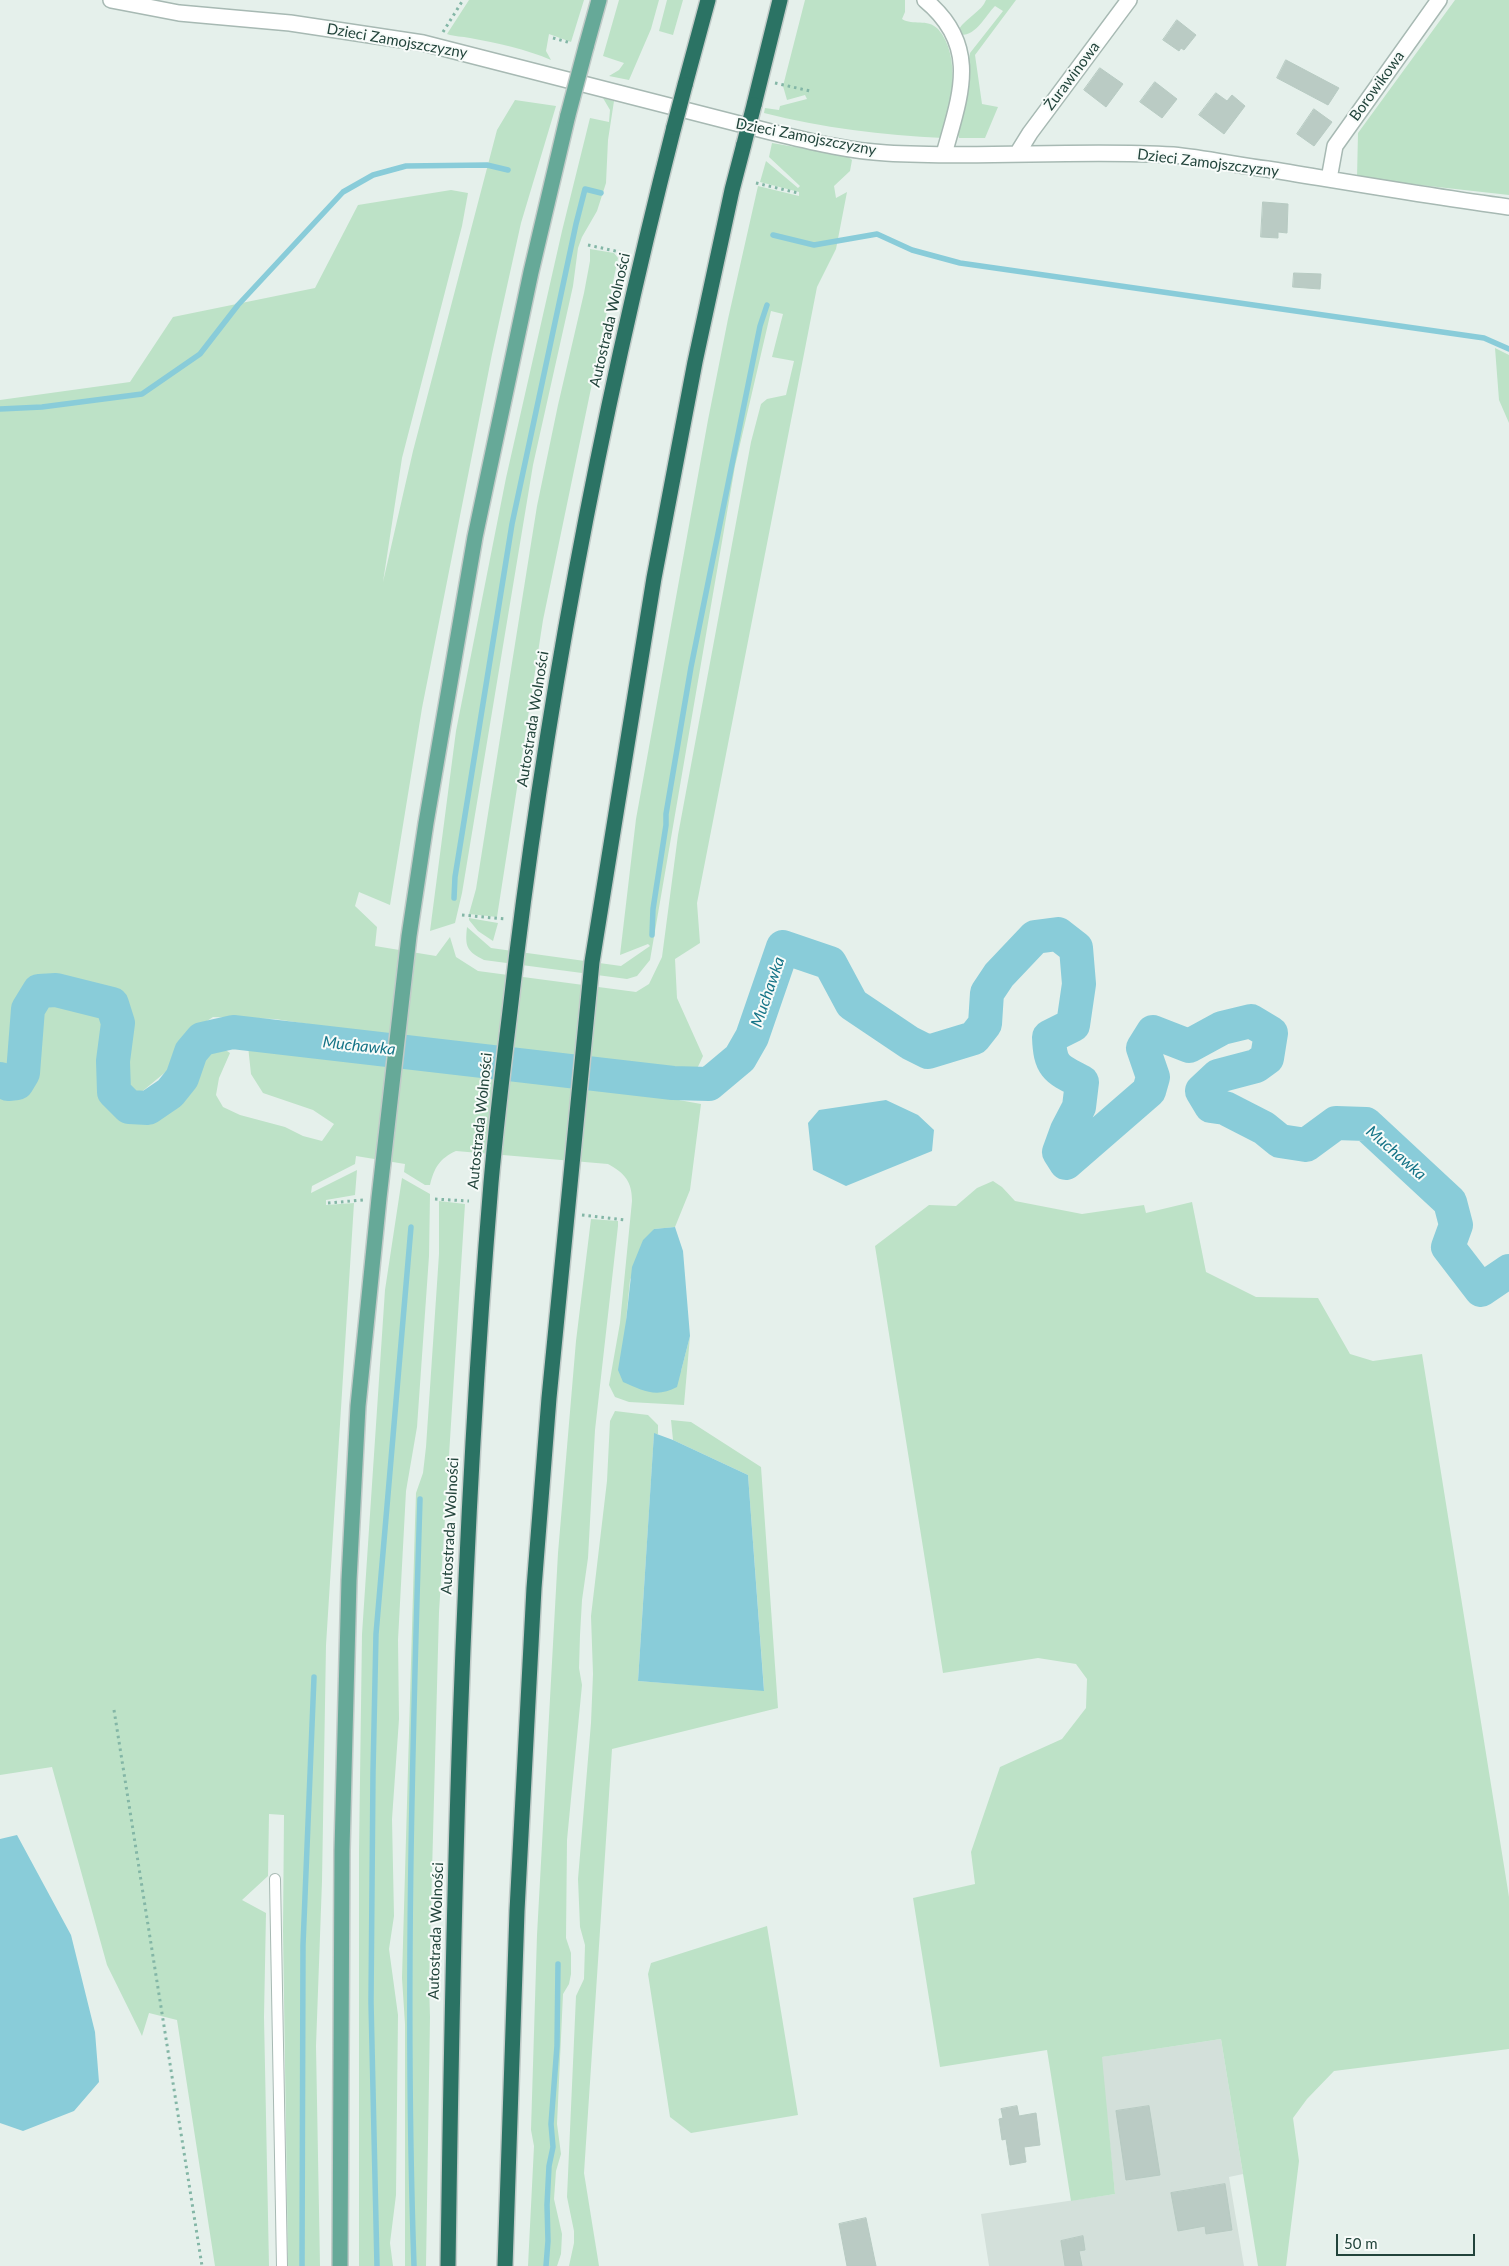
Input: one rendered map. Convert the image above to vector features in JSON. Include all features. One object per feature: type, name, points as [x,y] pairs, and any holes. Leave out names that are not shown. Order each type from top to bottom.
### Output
[{"type":"highway","name":"Autostrada Wolności","points":[[448,2266],[452,1991],[466,1557],[491,1178],[517,948],[539,790],[583,534],[634,295],[674,127],[708,0]]},
{"type":"highway","points":[[505,2266],[517,1911],[534,1597],[549,1398],[592,962],[654,578],[699,344],[732,190],[780,0]]},
{"type":"main road","points":[[340,2266],[342,1860],[348,1589],[358,1406],[383,1163],[409,936],[427,814],[475,538],[531,272],[568,115],[599,0]]},
{"type":"street","name":"Dzieci Zamojszczyzny","points":[[111,0],[179,12],[300,24],[374,34],[434,45],[803,140],[884,153],[1114,153],[1176,156],[1330,179],[1419,195],[1509,207]]},
{"type":"street","points":[[925,0],[943,16],[952,29],[962,58],[963,74],[961,88],[944,154]]},
{"type":"street","name":"Żurawinowa","points":[[1017,154],[1035,126],[1129,0]]},
{"type":"street","name":"Borowikowa","points":[[1330,179],[1335,146],[1440,0]]},
{"type":"lane","points":[[275,1879],[282,2266]]},
{"type":"path","points":[[434,45],[463,0]]},
{"type":"path","points":[[759,81],[780,83],[810,91]]},
{"type":"path","points":[[756,183],[798,193]]},
{"type":"path","points":[[588,245],[620,252]]},
{"type":"path","points":[[462,915],[521,922]]},
{"type":"path","points":[[328,1203],[379,1198]]},
{"type":"path","points":[[435,1199],[469,1201]]},
{"type":"path","points":[[567,1213],[624,1220]]},
{"type":"path","points":[[114,1710],[202,2266]]},
{"type":"shaded area","points":[[1221,2039],[1243,2174],[1229,2177],[1244,2266],[989,2266],[981,2214],[1115,2194],[1101,2057]]},
{"type":"green space","points":[[469,0],[584,0],[571,42],[549,34],[546,51],[551,60],[511,47],[447,34]]},
{"type":"green space","points":[[619,0],[659,0],[651,29],[629,80],[609,76],[619,70],[624,63],[603,56]]},
{"type":"green space","points":[[667,0],[683,0],[673,35],[659,31]]},
{"type":"green space","points":[[805,0],[905,0],[905,12],[902,19],[929,24],[938,29],[950,53],[952,67],[951,97],[943,138],[853,130],[808,123],[764,113],[765,108],[779,110],[780,106],[807,99],[805,95],[787,100],[783,86]]},
{"type":"green space","points":[[986,0],[1016,0],[975,55],[982,104],[998,107],[985,138],[959,138],[957,130],[970,53],[1003,11],[995,6],[972,32],[961,35],[959,29],[981,8]]},
{"type":"green space","points":[[1455,0],[1509,0],[1509,195],[1357,178],[1358,133]]},
{"type":"green space","points":[[603,98],[614,101],[608,140],[606,183],[597,211],[578,248],[573,286],[533,465],[462,893],[455,923],[430,931],[456,731],[506,478],[562,231],[590,118],[609,122],[610,110]]},
{"type":"green space","points":[[515,100],[556,106],[521,223],[492,354],[422,708],[390,905],[359,892],[355,906],[377,927],[375,946],[436,956],[450,937],[456,957],[478,971],[636,992],[649,984],[662,957],[678,835],[751,442],[761,404],[767,399],[786,395],[794,361],[772,357],[783,314],[771,311],[735,466],[650,960],[637,976],[627,979],[484,960],[470,951],[466,939],[467,927],[491,948],[621,966],[650,946],[648,944],[620,955],[636,819],[708,420],[728,319],[758,186],[799,196],[799,192],[760,182],[766,161],[798,188],[800,186],[769,157],[772,143],[847,156],[852,160],[850,171],[834,186],[836,198],[847,192],[836,249],[817,287],[697,903],[700,943],[675,959],[677,998],[703,1056],[696,1071],[432,1043],[275,1019],[213,1017],[192,1031],[168,1070],[133,1099],[124,1093],[122,1066],[125,1034],[121,1010],[102,991],[83,982],[58,981],[32,990],[19,1012],[16,1071],[13,1074],[0,1067],[0,400],[130,382],[173,317],[315,288],[358,205],[451,190],[468,193],[462,226],[402,458],[383,582],[413,451],[497,130]]},
{"type":"green space","points":[[590,249],[614,253],[618,258],[543,620],[497,917],[469,914],[476,889],[537,506],[584,293],[590,261]]},
{"type":"green space","points":[[1495,348],[1509,355],[1509,423],[1499,400]]},
{"type":"green space","points":[[469,918],[498,923],[493,941],[478,931]]},
{"type":"green space","points":[[57,998],[97,1008],[111,1019],[101,1084],[116,1114],[133,1122],[160,1116],[178,1098],[204,1054],[224,1049],[230,1053],[219,1078],[216,1095],[223,1107],[240,1115],[285,1127],[303,1136],[322,1141],[334,1124],[313,1110],[263,1093],[251,1074],[248,1046],[279,1048],[651,1095],[701,1104],[690,1190],[675,1227],[654,1229],[630,1280],[626,1321],[681,1371],[690,1336],[684,1405],[629,1402],[615,1397],[609,1385],[620,1323],[632,1201],[629,1183],[614,1167],[608,1164],[456,1151],[442,1160],[436,1169],[430,1185],[425,1185],[404,1172],[405,1164],[356,1156],[355,1164],[312,1186],[311,1193],[357,1170],[355,1195],[326,1200],[326,1205],[354,1203],[326,1645],[322,1881],[316,2046],[320,2266],[288,2266],[283,1931],[284,1815],[269,1814],[268,1876],[242,1900],[266,1913],[264,2017],[269,2266],[215,2266],[177,2020],[149,2013],[142,2036],[107,1965],[52,1767],[0,1775],[0,1086],[16,1089],[31,1079],[36,1032],[44,1003]]},
{"type":"green space","points":[[402,1178],[430,1194],[429,1256],[417,1427],[406,1491],[398,1640],[399,1719],[392,1819],[394,1916],[389,1949],[398,2015],[396,2195],[390,2243],[393,2266],[359,2266],[359,1851],[362,1634],[385,1290]]},
{"type":"green space","points":[[993,1181],[1002,1187],[1015,1201],[1082,1214],[1144,1205],[1146,1213],[1192,1202],[1206,1272],[1256,1297],[1318,1298],[1350,1354],[1373,1361],[1422,1354],[1509,1897],[1509,2049],[1334,2071],[1307,2099],[1293,2118],[1299,2161],[1286,2266],[1258,2266],[1221,2039],[1102,2057],[1115,2194],[1071,2201],[1047,2050],[940,2067],[913,1898],[975,1884],[971,1852],[1000,1767],[1062,1739],[1086,1708],[1087,1679],[1076,1664],[1038,1658],[943,1673],[875,1246],[929,1205],[956,1206],[977,1188]]},
{"type":"green space","points":[[439,1201],[465,1204],[439,1612],[429,1984],[426,2266],[405,2266],[405,2024],[402,1978],[415,1523],[416,1493],[423,1473],[426,1447],[439,1254]]},
{"type":"green space","points":[[591,1219],[618,1221],[618,1226],[595,1430],[588,1558],[582,1600],[580,1635],[579,1668],[582,1685],[567,1840],[566,1938],[571,1953],[571,1974],[569,1984],[563,1994],[557,2124],[561,2154],[556,2171],[554,2199],[562,2234],[561,2254],[557,2266],[528,2266],[534,2146],[531,2130],[537,1935],[558,1553],[576,1341]]},
{"type":"green space","points":[[615,1411],[648,1415],[658,1425],[658,1434],[654,1434],[638,1681],[764,1690],[748,1475],[673,1440],[671,1420],[691,1422],[761,1467],[778,1708],[612,1749],[584,2173],[599,2266],[569,2266],[574,2243],[574,2231],[567,2197],[576,1996],[584,1979],[585,1945],[580,1927],[578,1879],[591,1723],[593,1674],[591,1616],[607,1481],[610,1421]]},
{"type":"green space","points":[[767,1926],[798,2115],[691,2133],[670,2117],[648,1974],[651,1963]]},
{"type":"water","points":[[886,1100],[918,1115],[934,1130],[932,1151],[846,1186],[813,1170],[808,1123],[819,1110]]},
{"type":"water","points":[[675,1227],[683,1251],[690,1336],[677,1387],[656,1393],[623,1382],[618,1370],[632,1267],[643,1240],[654,1229]]},
{"type":"water","points":[[654,1433],[748,1475],[764,1691],[638,1681]]},
{"type":"water","points":[[17,1835],[71,1935],[95,2032],[99,2082],[74,2111],[23,2131],[0,2123],[0,1839]]},
{"type":"building","points":[[1177,20],[1196,35],[1184,50],[1181,48],[1179,51],[1163,40]]},
{"type":"building","points":[[1286,60],[1339,88],[1328,105],[1277,78]]},
{"type":"building","points":[[1100,68],[1123,84],[1106,107],[1084,90]]},
{"type":"building","points":[[1155,82],[1177,99],[1162,118],[1140,102]]},
{"type":"building","points":[[1216,93],[1227,101],[1232,95],[1245,106],[1224,134],[1199,115]]},
{"type":"building","points":[[1314,109],[1332,122],[1314,146],[1297,134]]},
{"type":"building","points":[[1263,202],[1288,204],[1287,233],[1278,232],[1278,238],[1261,237]]},
{"type":"building","points":[[1294,273],[1321,274],[1320,289],[1293,287]]},
{"type":"building","points":[[1017,2106],[1019,2116],[1036,2113],[1040,2145],[1024,2147],[1026,2162],[1010,2165],[1006,2139],[1002,2140],[999,2119],[1003,2118],[1001,2109]]},
{"type":"building","points":[[1149,2106],[1160,2175],[1126,2180],[1116,2111]]},
{"type":"building","points":[[1225,2184],[1232,2230],[1206,2234],[1205,2226],[1178,2231],[1171,2193]]},
{"type":"building","points":[[866,2218],[876,2266],[847,2266],[839,2224]]},
{"type":"building","points":[[1083,2236],[1085,2250],[1079,2251],[1082,2266],[1065,2266],[1061,2241]]},
{"type":"waterway","points":[[0,409],[42,407],[142,394],[200,354],[238,305],[343,192],[373,175],[406,166],[487,165],[508,170]]},
{"type":"waterway","points":[[454,898],[455,877],[512,524],[585,189],[601,193]]},
{"type":"waterway","points":[[773,235],[814,245],[877,234],[912,250],[960,263],[1484,338],[1509,349]]},
{"type":"waterway","points":[[652,935],[653,909],[666,814],[691,667],[760,326],[767,305]]},
{"type":"waterway","name":"Muchawka","points":[[0,1079],[8,1084],[17,1083],[23,1073],[28,1009],[39,991],[56,990],[112,1004],[118,1023],[113,1061],[114,1092],[129,1107],[148,1108],[170,1093],[182,1078],[191,1052],[202,1039],[233,1032],[673,1083],[709,1084],[740,1058],[752,1037],[783,947],[830,963],[852,1004],[910,1043],[928,1052],[974,1038],[985,1024],[987,993],[999,975],[1035,937],[1058,934],[1076,948],[1079,984],[1073,1025],[1049,1037],[1051,1055],[1056,1066],[1066,1074],[1082,1082],[1079,1107],[1067,1130],[1059,1152],[1066,1163],[1149,1091],[1153,1077],[1143,1048],[1153,1032],[1189,1046],[1222,1028],[1251,1021],[1271,1033],[1267,1058],[1256,1066],[1218,1076],[1202,1091],[1211,1106],[1225,1108],[1264,1128],[1280,1141],[1306,1145],[1336,1123],[1366,1124],[1450,1202],[1456,1225],[1448,1247],[1481,1290],[1509,1271]]},
{"type":"waterway","points":[[377,2266],[371,2002],[376,1634],[411,1227]]},
{"type":"waterway","points":[[414,2266],[411,2170],[410,1978],[414,1691],[420,1499]]},
{"type":"waterway","points":[[302,2266],[303,1945],[314,1677]]},
{"type":"waterway","points":[[546,2266],[549,2166],[553,2147],[551,2124],[557,2046],[558,1964]]}]
